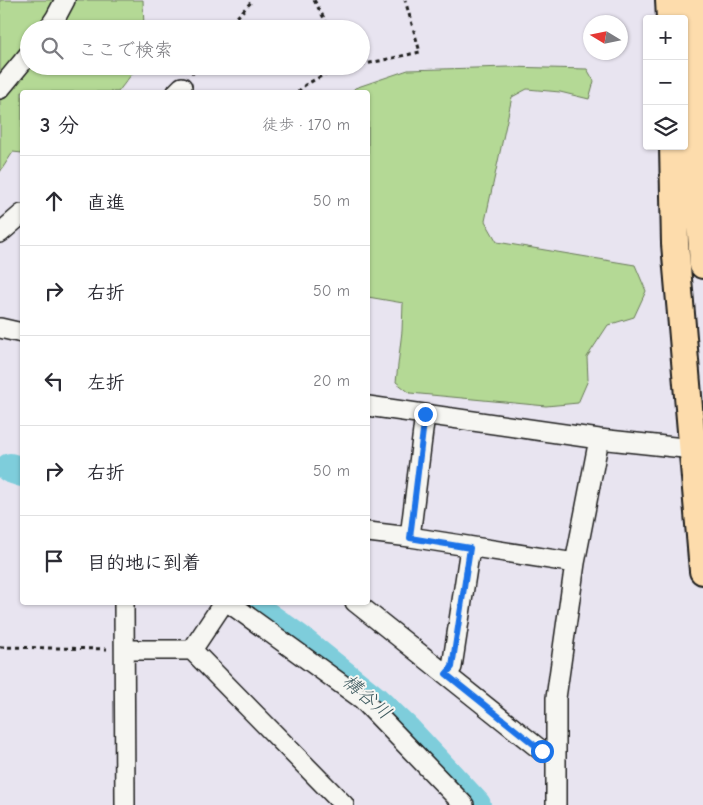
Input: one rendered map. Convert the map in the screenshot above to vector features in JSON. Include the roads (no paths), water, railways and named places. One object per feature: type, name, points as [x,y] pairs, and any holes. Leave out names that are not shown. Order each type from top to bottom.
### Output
[{"type":"highway","points":[[670,0],[670,15]]},
{"type":"highway","points":[[693,0],[698,185],[703,265]]},
{"type":"highway","points":[[673,150],[675,244],[698,449],[703,571]]},
{"type":"street","points":[[54,20],[65,0]]},
{"type":"street","points":[[0,89],[20,65]]},
{"type":"street","points":[[0,232],[20,216]]},
{"type":"street","points":[[0,328],[20,333]]},
{"type":"street","points":[[370,406],[599,440],[698,449]]},
{"type":"street","points":[[410,538],[425,414]]},
{"type":"street","points":[[556,805],[556,698],[575,563],[599,440]]},
{"type":"street","points":[[370,532],[575,563]]},
{"type":"street","points":[[446,674],[452,667],[470,548]]},
{"type":"street","points":[[124,605],[125,805]]},
{"type":"street","points":[[192,650],[222,605]]},
{"type":"street","points":[[232,605],[362,698],[464,805]]},
{"type":"street","points":[[358,605],[542,751],[556,753]]},
{"type":"street","points":[[125,650],[192,650],[344,805]]},
{"type":"waterway","name":"構谷川","points":[[10,468],[20,471]]},
{"type":"waterway","name":"構谷川","points":[[250,605],[297,638],[374,700],[407,731],[476,805]]}]
